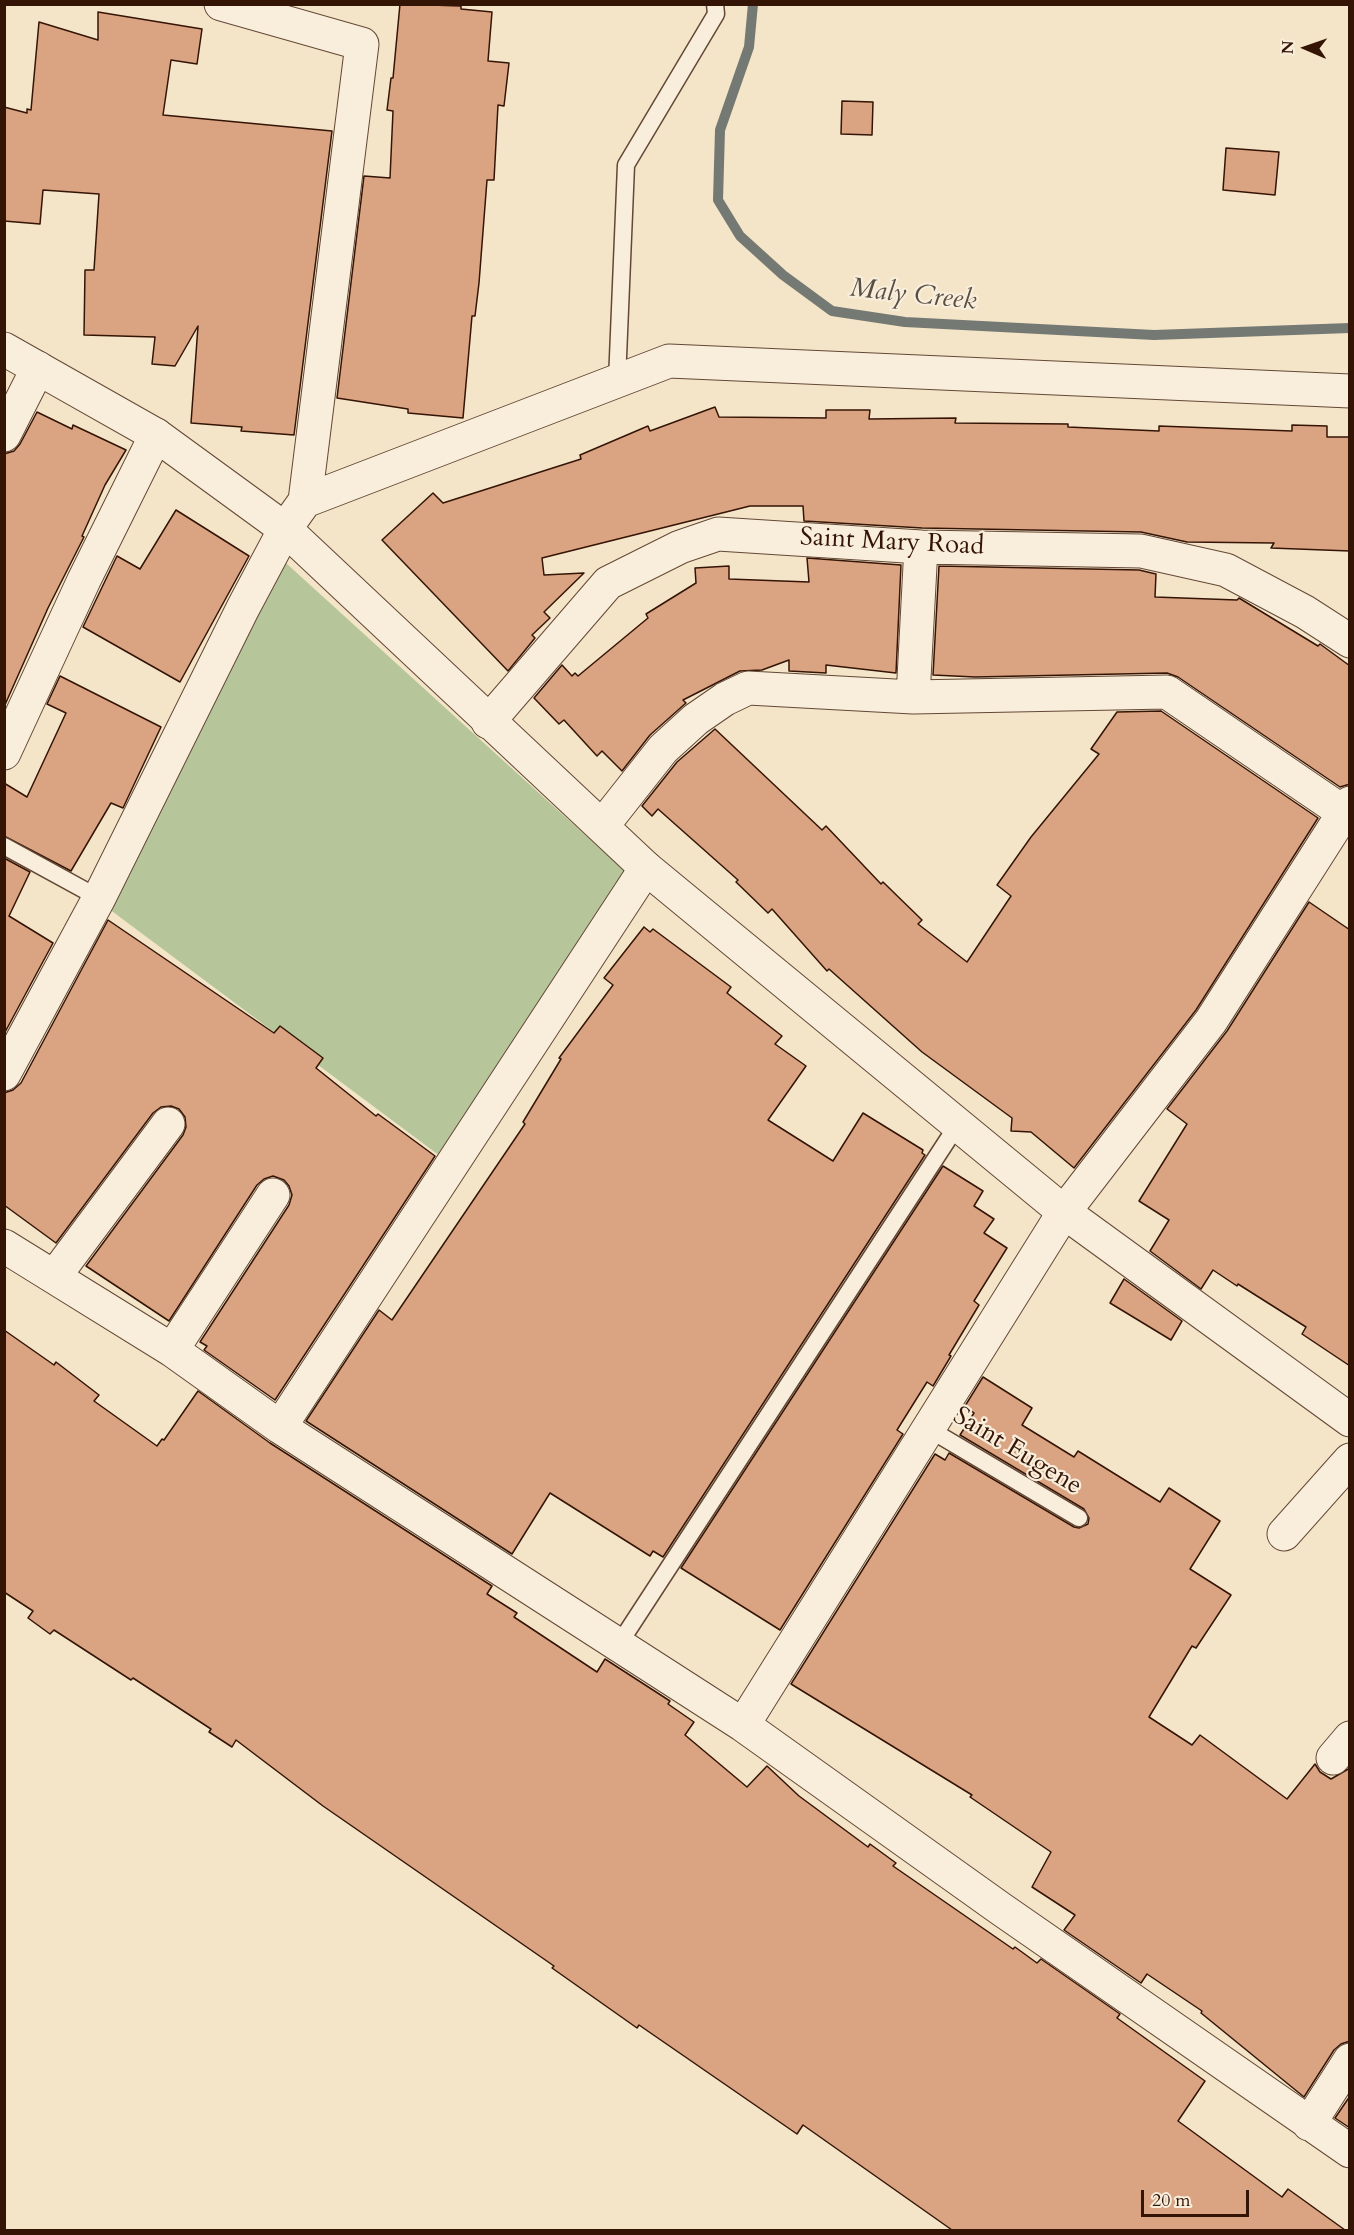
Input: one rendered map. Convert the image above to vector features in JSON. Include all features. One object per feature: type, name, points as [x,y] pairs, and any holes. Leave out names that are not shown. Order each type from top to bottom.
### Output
[{"type":"street","points":[[4,1074],[99,898],[285,529],[305,501],[362,44],[221,4]]},
{"type":"street","points":[[4,349],[156,435],[285,529],[488,722],[603,825],[646,868],[1064,1212],[1350,1420]]},
{"type":"street","points":[[305,501],[669,361],[1350,391]]},
{"type":"street","points":[[4,435],[38,368]]},
{"type":"street","points":[[4,753],[84,580],[156,435]]},
{"type":"street","name":"Saint Mary Road","points":[[488,722],[608,583],[680,547],[718,534],[921,547],[1141,551],[1226,570],[1305,612],[1350,641]]},
{"type":"street","points":[[913,697],[921,547]]},
{"type":"street","points":[[603,825],[663,749],[696,718],[725,699],[748,688],[913,697],[1167,692],[1346,807],[1211,1021],[1064,1212],[743,1725]]},
{"type":"street","points":[[280,1427],[646,868]]},
{"type":"street","points":[[54,1277],[168,1124]]},
{"type":"street","points":[[172,1350],[273,1195]]},
{"type":"street","points":[[4,1246],[172,1350],[280,1427],[743,1725],[1350,2151]]},
{"type":"street","points":[[1284,1534],[1350,1460]]},
{"type":"street","points":[[1309,2124],[1350,2060]]},
{"type":"lane","points":[[617,381],[626,165],[716,14],[716,4]]},
{"type":"lane","points":[[4,846],[99,898]]},
{"type":"lane","points":[[619,1644],[958,1124]]},
{"type":"lane","name":"Saint Eugene","points":[[929,1428],[1078,1518]]},
{"type":"green space","points":[[265,544],[628,874],[440,1156],[93,897]]},
{"type":"building","points":[[400,4],[461,6],[461,9],[492,12],[488,61],[509,63],[504,106],[498,105],[494,180],[487,180],[479,283],[475,316],[472,316],[463,418],[408,413],[408,409],[337,398],[364,176],[390,178],[393,111],[387,110],[391,78],[393,78]]},
{"type":"building","points":[[98,12],[202,29],[197,64],[171,60],[163,115],[332,131],[294,435],[241,431],[242,427],[191,423],[198,326],[175,366],[152,364],[155,337],[84,335],[85,270],[94,270],[99,194],[43,190],[40,224],[4,221],[4,107],[27,113],[27,109],[31,110],[39,22],[98,40]]},
{"type":"building","points":[[842,101],[873,102],[872,135],[841,134]]},
{"type":"building","points":[[1226,148],[1279,152],[1275,195],[1223,190]]},
{"type":"building","points":[[715,407],[719,417],[826,418],[826,410],[870,410],[869,419],[956,418],[955,423],[1068,424],[1068,427],[1159,431],[1159,426],[1292,431],[1292,425],[1327,426],[1327,437],[1350,437],[1350,551],[1271,548],[1274,543],[1187,542],[1141,532],[922,528],[804,521],[803,506],[750,506],[542,558],[544,575],[584,573],[544,612],[550,618],[532,635],[535,638],[508,671],[382,540],[433,493],[443,503],[581,459],[580,455],[648,426],[650,431]]},
{"type":"building","points":[[37,412],[72,429],[73,425],[126,450],[105,485],[82,536],[84,537],[48,608],[4,707],[4,454],[14,451],[20,444]]},
{"type":"building","points":[[176,510],[249,556],[180,682],[83,627],[117,556],[140,569]]},
{"type":"building","points":[[807,558],[901,565],[896,673],[826,665],[826,673],[789,671],[789,660],[762,670],[740,671],[683,700],[686,703],[650,735],[622,771],[602,751],[597,756],[564,720],[559,724],[534,698],[562,665],[572,676],[575,673],[578,676],[648,618],[646,614],[696,583],[695,568],[729,566],[729,579],[809,582]]},
{"type":"building","points":[[939,566],[1139,570],[1156,574],[1155,597],[1237,600],[1239,598],[1318,646],[1320,644],[1350,666],[1350,784],[1340,787],[1178,677],[1167,673],[975,677],[933,675]]},
{"type":"building","points":[[60,676],[161,727],[123,808],[111,803],[71,871],[4,836],[4,783],[27,797],[66,713],[47,704]]},
{"type":"building","points":[[1161,711],[1318,818],[1196,1010],[1074,1168],[1031,1132],[1011,1131],[1012,1118],[922,1052],[829,969],[827,971],[772,909],[768,913],[736,882],[738,880],[658,809],[652,816],[642,806],[677,762],[715,729],[822,830],[826,826],[881,884],[883,882],[922,920],[918,924],[967,962],[1011,896],[997,885],[1031,837],[1099,754],[1091,749],[1117,712]]},
{"type":"building","points":[[4,858],[30,872],[9,916],[53,943],[4,1034]]},
{"type":"building","points":[[1309,902],[1350,930],[1350,1366],[1302,1334],[1306,1327],[1238,1284],[1237,1286],[1213,1270],[1201,1289],[1150,1251],[1169,1220],[1139,1201],[1187,1124],[1167,1109],[1227,1031]]},
{"type":"building","points":[[108,920],[274,1033],[280,1026],[323,1058],[316,1068],[376,1116],[378,1114],[435,1156],[275,1400],[204,1350],[207,1346],[200,1342],[289,1205],[292,1195],[284,1180],[273,1176],[257,1185],[169,1321],[86,1266],[183,1135],[186,1127],[185,1117],[179,1109],[171,1106],[161,1107],[153,1113],[56,1243],[4,1205],[4,1093],[13,1090],[21,1083]]},
{"type":"building","points":[[644,927],[650,932],[653,929],[731,987],[727,993],[782,1036],[775,1044],[806,1066],[768,1120],[833,1161],[863,1113],[923,1150],[922,1153],[925,1155],[663,1557],[653,1551],[650,1556],[550,1493],[512,1554],[306,1421],[379,1310],[392,1320],[525,1124],[523,1122],[561,1059],[559,1058],[613,985],[604,978]]},
{"type":"building","points":[[943,1166],[983,1191],[974,1206],[994,1219],[984,1233],[1007,1248],[974,1301],[979,1305],[949,1355],[951,1356],[933,1386],[927,1382],[897,1430],[903,1434],[780,1630],[681,1568]]},
{"type":"building","points":[[1124,1279],[1182,1321],[1171,1340],[1110,1303]]},
{"type":"building","points":[[4,1330],[54,1365],[56,1362],[99,1395],[94,1401],[157,1446],[162,1439],[164,1440],[198,1391],[270,1443],[492,1586],[487,1594],[517,1613],[514,1617],[597,1672],[605,1659],[670,1701],[668,1704],[694,1722],[685,1735],[747,1787],[767,1766],[799,1796],[868,1847],[870,1844],[896,1863],[893,1866],[1013,1949],[1015,1947],[1037,1963],[1041,1959],[1120,2014],[1117,2018],[1205,2081],[1178,2121],[1282,2197],[1288,2189],[1345,2230],[952,2230],[803,2125],[797,2134],[639,2025],[637,2028],[552,1968],[554,1966],[323,1806],[236,1740],[232,1747],[209,1732],[211,1729],[133,1678],[131,1680],[54,1630],[50,1634],[28,1618],[33,1611],[4,1592]]},
{"type":"building","points":[[983,1377],[1032,1408],[1022,1425],[1074,1457],[1078,1451],[1160,1502],[1169,1488],[1220,1521],[1190,1569],[1231,1595],[1196,1648],[1192,1646],[1149,1717],[1192,1745],[1200,1735],[1287,1799],[1315,1764],[1320,1772],[1331,1779],[1350,1768],[1350,2041],[1334,2050],[1304,2097],[1201,2013],[1202,2011],[1147,1974],[1141,1983],[1064,1930],[1075,1915],[1032,1887],[1051,1852],[970,1797],[972,1795],[791,1684],[935,1454],[945,1460],[949,1453],[1074,1527],[1079,1528],[1088,1524],[1089,1518],[1084,1509],[960,1435],[974,1413],[965,1406]]},
{"type":"building","points":[[1350,2096],[1350,2128],[1335,2118]]},
{"type":"waterway","name":"Maly Creek","points":[[753,4],[749,47],[720,130],[718,200],[740,236],[783,275],[832,311],[905,322],[1154,335],[1350,328]]}]
